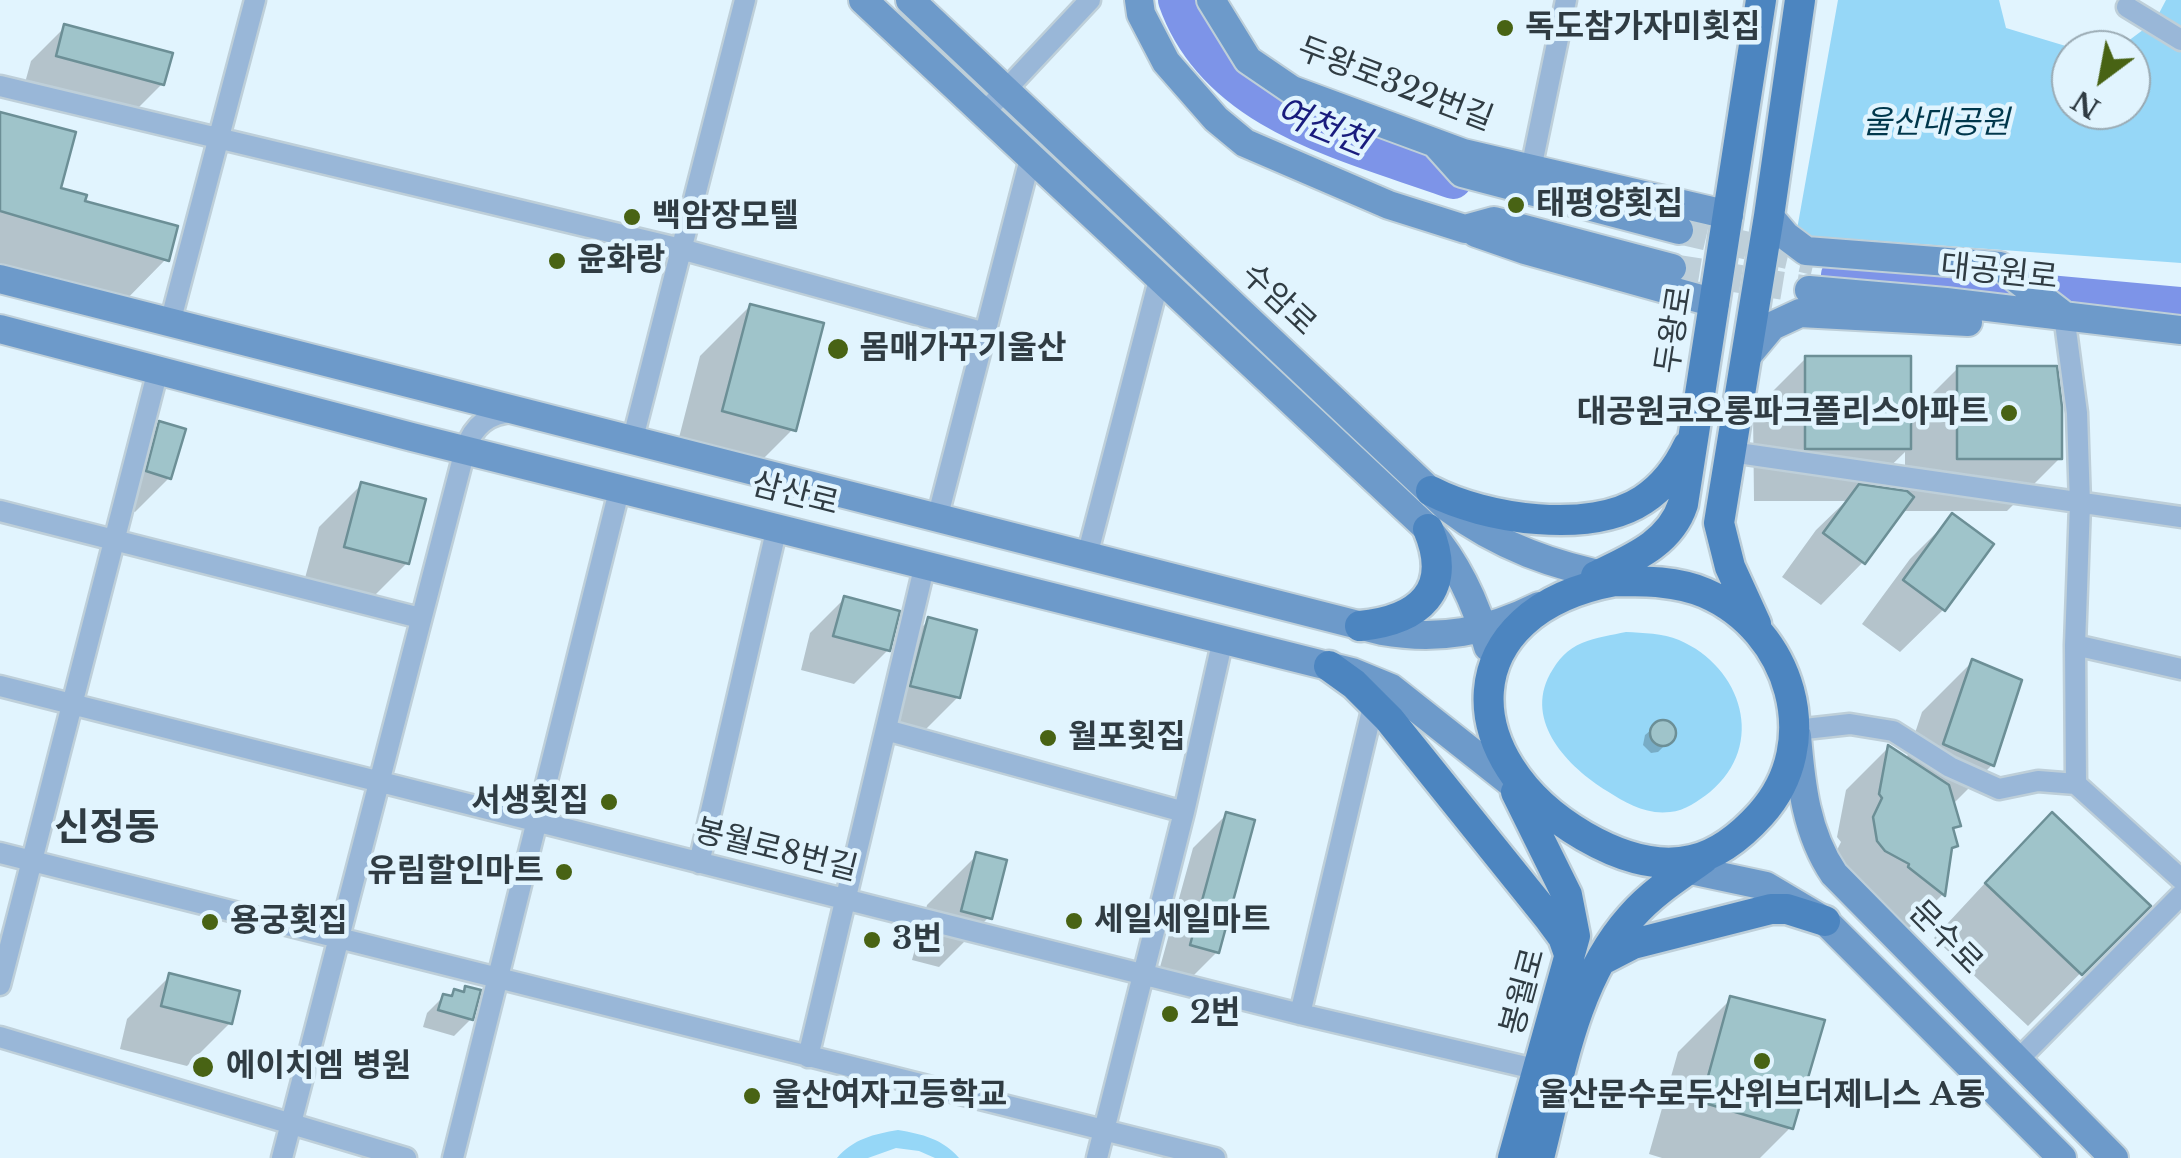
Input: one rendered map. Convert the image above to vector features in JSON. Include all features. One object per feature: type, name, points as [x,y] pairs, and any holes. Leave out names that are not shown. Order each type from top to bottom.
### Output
[{"type":"main road","name":"수암로","points":[[863,0],[1428,530],[1469,590],[1483,629],[1492,673]]},
{"type":"main road","name":"수암로","points":[[910,0],[1467,522],[1508,546],[1600,574],[1639,580]]},
{"type":"main road","points":[[1139,0],[1141,14],[1166,62],[1216,120],[1244,143],[1389,204],[1526,250],[1715,303]]},
{"type":"main road","name":"두왕로322번길","points":[[1211,0],[1248,60],[1292,90],[1435,143],[1531,170],[1729,215]]},
{"type":"main road","name":"두왕로","points":[[1550,600],[1646,550],[1672,527],[1682,504],[1761,0]]},
{"type":"main road","points":[[1699,862],[1750,826],[1766,808],[1788,770],[1796,730],[1790,690],[1742,596],[1722,541],[1720,524],[1800,0]]},
{"type":"main road","points":[[1435,143],[1462,173],[1679,230]]},
{"type":"main road","points":[[1769,216],[1810,256],[2000,266],[2064,315]]},
{"type":"main road","points":[[1465,229],[1494,221],[1672,268]]},
{"type":"main road","points":[[1804,301],[1796,281],[1810,256]]},
{"type":"main road","name":"삼산로","points":[[0,279],[1360,626],[1423,636],[1483,629],[1550,600]]},
{"type":"main road","points":[[1747,356],[1772,326],[1804,301],[2016,324],[2064,315]]},
{"type":"main road","name":"대공원로","points":[[2064,315],[2181,330]]},
{"type":"main road","name":"삼산로","points":[[0,329],[464,450],[1330,666],[1391,688],[1537,803]]},
{"type":"main road","points":[[1431,491],[1466,507],[1506,515],[1566,518],[1617,512],[1656,491],[1682,458],[1694,434]]},
{"type":"main road","points":[[1360,626],[1402,618],[1426,600],[1434,586],[1437,561],[1428,530]]},
{"type":"main road","points":[[1768,643],[1730,607],[1682,585],[1639,580],[1594,584],[1550,600],[1516,628],[1492,673],[1488,712],[1494,738],[1506,764],[1537,803],[1596,843],[1641,860],[1699,862],[1785,894],[1825,920],[2062,1158]]},
{"type":"main road","points":[[1330,666],[1374,702],[1585,959],[1770,909],[1788,909],[1825,920]]},
{"type":"main road","name":"문수로","points":[[1796,730],[1810,820],[1824,858],[1854,896],[2114,1158]]},
{"type":"main road","name":"봉월로","points":[[1494,738],[1512,784],[1567,894],[1575,936],[1585,959]]},
{"type":"main road","name":"봉월로","points":[[1514,1158],[1539,1070],[1559,1038],[1585,959],[1699,862]]},
{"type":"main road","points":[[1539,1158],[1559,1038]]},
{"type":"street","points":[[170,323],[256,0]]},
{"type":"street","points":[[632,442],[745,0]]},
{"type":"street","points":[[984,112],[1090,0]]},
{"type":"street","points":[[1544,0],[1566,4]]},
{"type":"street","name":"두왕로322번길","points":[[1531,170],[1566,4]]},
{"type":"street","points":[[2127,7],[2181,40]]},
{"type":"street","points":[[0,86],[681,249],[985,333]]},
{"type":"street","points":[[937,518],[1031,156]]},
{"type":"street","points":[[1087,556],[1160,276]]},
{"type":"street","points":[[2064,315],[2077,413],[2080,504],[2076,784]]},
{"type":"street","points":[[0,985],[158,370]]},
{"type":"street","points":[[282,1158],[464,450],[481,423],[497,414],[516,412]]},
{"type":"street","points":[[1730,452],[2181,517]]},
{"type":"street","points":[[453,1158],[620,488]]},
{"type":"street","points":[[0,511],[420,618]]},
{"type":"street","points":[[698,862],[776,527]]},
{"type":"street","points":[[808,1057],[924,564]]},
{"type":"street","points":[[1097,1158],[1223,639]]},
{"type":"street","points":[[2075,645],[2181,669]]},
{"type":"street","name":"봉월로8번길","points":[[0,686],[1300,1014],[1539,1070]]},
{"type":"street","points":[[1300,1014],[1374,702]]},
{"type":"street","points":[[1796,730],[1850,724],[1893,731],[1950,767],[2000,788],[2038,781],[2076,784],[2181,879]]},
{"type":"street","points":[[886,730],[1184,812]]},
{"type":"street","points":[[0,853],[1215,1158]]},
{"type":"street","points":[[2018,1060],[2181,895]]},
{"type":"street","points":[[0,1038],[406,1158]]},
{"type":"green space","name":"울산대공원","points":[[1838,0],[1999,0],[2006,28],[2051,42],[2051,130],[2151,130],[2151,30],[2143,30],[2155,21],[2166,0],[2181,0],[2181,263],[1796,235]]},
{"type":"green space","points":[[1626,632],[1673,638],[1701,652],[1732,688],[1740,709],[1738,752],[1728,773],[1710,792],[1681,810],[1645,810],[1607,791],[1565,756],[1546,726],[1543,692],[1560,660],[1582,643]]},
{"type":"green space","points":[[898,1130],[931,1138],[959,1158],[935,1158],[896,1148],[868,1158],[837,1158],[864,1138]]},
{"type":"building","points":[[64,24],[173,53],[164,85],[56,56]]},
{"type":"building","points":[[0,112],[76,132],[61,188],[87,195],[85,201],[178,226],[169,261],[0,211]]},
{"type":"building","points":[[750,304],[824,323],[796,431],[722,411]]},
{"type":"building","points":[[1805,356],[1911,356],[1911,449],[1805,449]]},
{"type":"building","name":"대공원코오롱파크폴리스아파트","points":[[1957,366],[2057,366],[2062,459],[1957,459]]},
{"type":"building","points":[[159,421],[186,429],[171,479],[146,471]]},
{"type":"building","points":[[361,482],[426,499],[409,564],[344,547]]},
{"type":"building","points":[[1859,484],[1907,491],[1914,497],[1865,564],[1823,533]]},
{"type":"building","points":[[1952,513],[1994,544],[1945,611],[1903,580]]},
{"type":"building","points":[[844,596],[900,611],[890,651],[833,636]]},
{"type":"building","points":[[928,617],[977,630],[960,698],[910,686]]},
{"type":"building","points":[[1972,659],[2022,680],[1994,766],[1943,744]]},
{"type":"building","points":[[1663,720],[1672,724],[1676,733],[1672,742],[1663,746],[1654,742],[1650,733],[1654,724]]},
{"type":"building","points":[[1888,745],[1949,785],[1961,826],[1953,828],[1958,846],[1952,848],[1945,896],[1877,841],[1873,817],[1882,798],[1879,794]]},
{"type":"building","points":[[1226,812],[1255,820],[1219,953],[1190,945]]},
{"type":"building","points":[[2052,812],[2151,906],[2082,975],[1985,883]]},
{"type":"building","points":[[976,852],[1007,860],[992,919],[961,911]]},
{"type":"building","points":[[169,973],[240,991],[232,1024],[161,1006]]},
{"type":"building","points":[[465,986],[481,990],[473,1020],[438,1010],[443,994],[452,996],[454,989],[464,992]]},
{"type":"building","name":"울산문수로두산위브더제니스 A동","points":[[1730,996],[1825,1020],[1793,1129],[1701,1102]]},
{"type":"waterway","name":"여천천","points":[[1177,0],[1196,39],[1223,71],[1255,98],[1331,137],[1453,180]]},
{"type":"waterway","name":"여천천","points":[[1840,275],[2181,306]]},
{"type":"tunnel","points":[[1679,230],[1814,261]]},
{"type":"tunnel","points":[[1672,268],[1809,290]]},
{"type":"place","name":"독도참가자미횟집","points":[[1505,28]]},
{"type":"place","name":"태평양횟집","points":[[1516,205]]},
{"type":"place","name":"백암장모텔","points":[[632,217]]},
{"type":"place","name":"윤화랑","points":[[557,261]]},
{"type":"place","name":"몸매가꾸기울산","points":[[838,349]]},
{"type":"place","name":"대공원코오롱파크폴리스아파트","points":[[2009,413]]},
{"type":"place","name":"월포횟집","points":[[1048,738]]},
{"type":"place","name":"서생횟집","points":[[609,802]]},
{"type":"place","name":"유림할인마트","points":[[564,872]]},
{"type":"place","name":"세일세일마트","points":[[1074,921]]},
{"type":"place","name":"용궁횟집","points":[[210,922]]},
{"type":"place","name":"3번","points":[[872,940]]},
{"type":"place","name":"2번","points":[[1170,1014]]},
{"type":"place","name":"울산문수로두산위브더제니스 A동","points":[[1762,1061]]},
{"type":"place","name":"에이치엠 병원","points":[[203,1067]]},
{"type":"place","name":"울산여자고등학교","points":[[752,1096]]},
{"type":"district","name":"신정동","points":[[107,829]]}]
